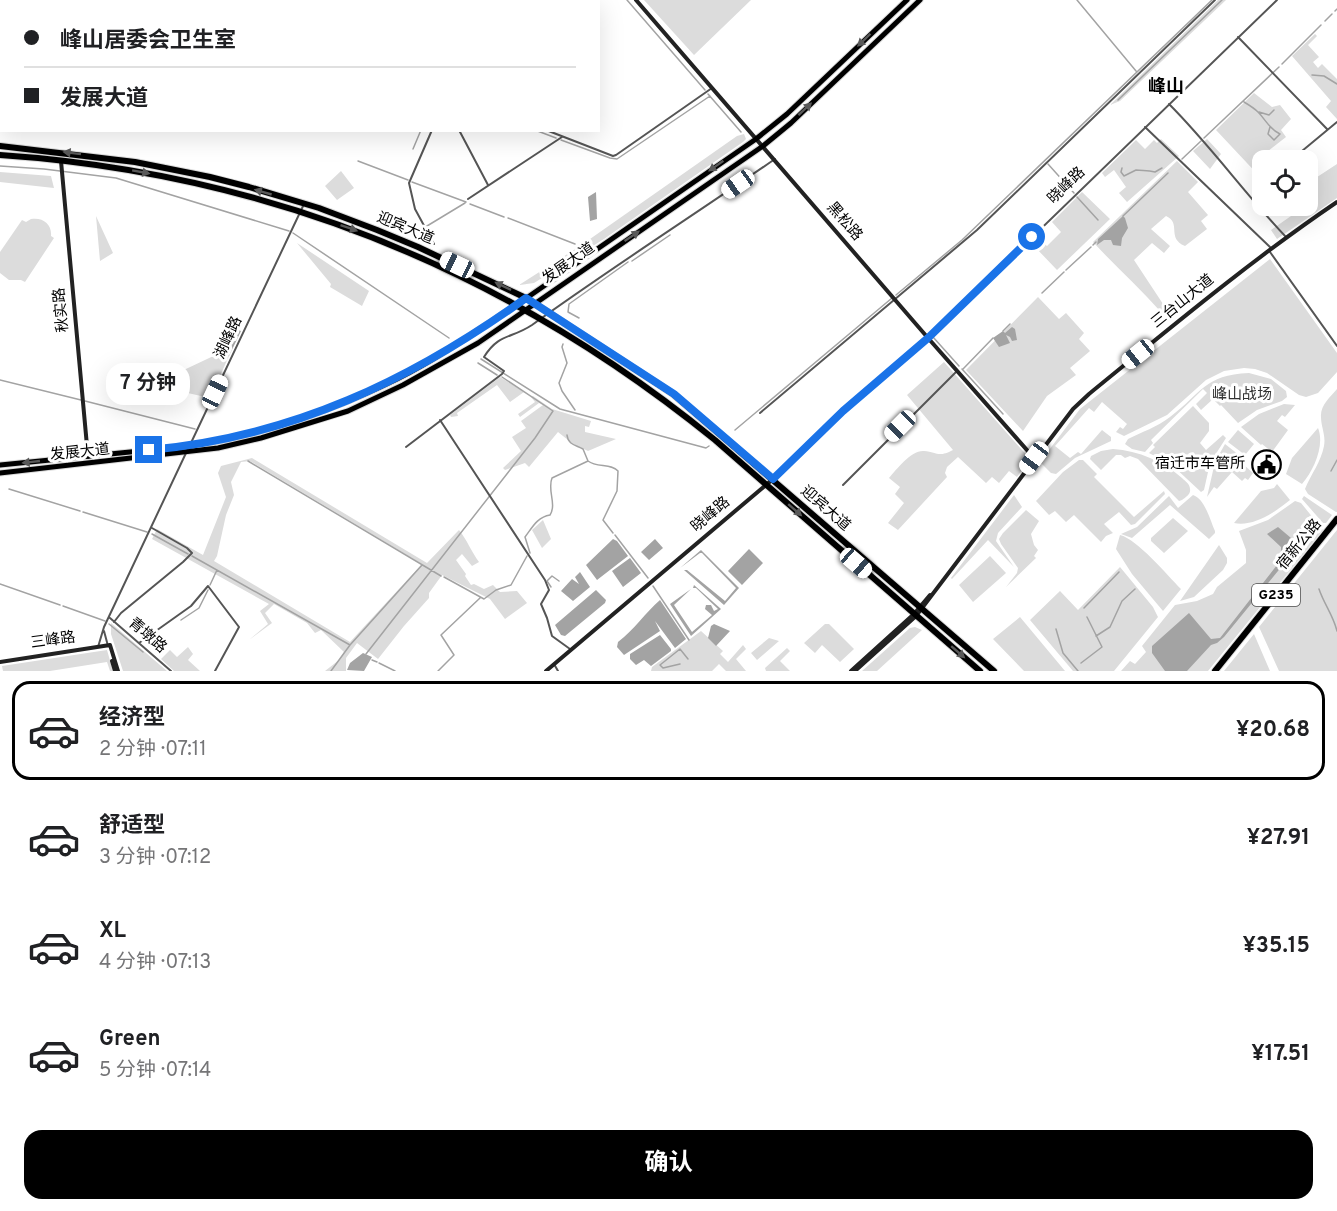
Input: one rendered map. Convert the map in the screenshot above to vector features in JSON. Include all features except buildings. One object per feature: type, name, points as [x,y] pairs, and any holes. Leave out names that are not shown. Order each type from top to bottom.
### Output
[{"type":"highway","name":"迎宾大道","points":[[0,146],[135,162],[210,177],[304,203],[418,247],[526,298],[674,394],[994,671]]},
{"type":"highway","name":"迎宾大道","points":[[0,154],[125,169],[213,186],[283,206],[404,250],[527,309],[613,363],[672,405],[980,671]]},
{"type":"highway","name":"宿新公路","points":[[1215,671],[1337,519]]},
{"type":"highway","name":"宿新公路","points":[[1220,671],[1337,525]]},
{"type":"main road","name":"发展大道","points":[[0,465],[190,446],[259,430],[347,402],[399,378],[464,340],[744,148],[773,126],[907,0]]},
{"type":"main road","name":"发展大道","points":[[0,473],[218,448],[261,438],[348,411],[403,386],[462,352],[527,309],[763,146],[920,0]]},
{"type":"main road","points":[[773,126],[774,132],[779,133]]},
{"type":"main road","points":[[744,148],[749,156]]},
{"type":"main road","points":[[283,206],[288,202],[284,198]]},
{"type":"main road","points":[[316,217],[315,210],[319,208]]},
{"type":"main road","points":[[892,595],[899,595],[898,588]]},
{"type":"main road","points":[[935,632],[936,624],[941,625]]},
{"type":"street","name":"黑松路","points":[[636,0],[1034,458]]},
{"type":"street","points":[[760,413],[977,230],[1215,0]]},
{"type":"street","name":"晓峰路","points":[[546,671],[773,479],[843,411],[928,338],[1277,0]]},
{"type":"street","points":[[1238,38],[1327,129]]},
{"type":"street","points":[[551,132],[613,156],[712,88]]},
{"type":"street","points":[[1169,104],[1190,125],[1262,212],[1286,237]]},
{"type":"street","points":[[1303,150],[1337,122]]},
{"type":"street","points":[[1145,128],[1269,249],[1337,346]]},
{"type":"street","points":[[431,132],[409,183],[415,209],[434,244]]},
{"type":"street","points":[[460,132],[488,185]]},
{"type":"street","points":[[468,198],[562,137]]},
{"type":"street","points":[[406,447],[503,373],[484,357],[497,340],[526,329],[775,159]]},
{"type":"street","name":"秋实路","points":[[61,160],[88,457]]},
{"type":"street","name":"三台山大道","points":[[853,671],[921,608],[1068,414],[1089,394],[1269,249],[1337,202]]},
{"type":"street","name":"湖峰路","points":[[98,647],[104,627],[304,203]]},
{"type":"street","points":[[843,485],[957,371]]},
{"type":"street","points":[[440,420],[547,585],[549,592],[541,604],[552,636],[570,649]]},
{"type":"street","points":[[114,621],[192,553],[152,528]]},
{"type":"street","points":[[139,643],[191,606],[208,586],[239,627],[215,671]]},
{"type":"street","name":"青墩路","points":[[109,618],[171,671]]},
{"type":"street","points":[[104,627],[116,671]]},
{"type":"street","name":"三峰路","points":[[0,662],[109,646]]},
{"type":"street","points":[[554,664],[558,671]]},
{"type":"green space","points":[[644,0],[751,0],[694,55]]},
{"type":"green space","points":[[1218,0],[1226,0],[1120,101],[1110,105]]},
{"type":"green space","points":[[1315,34],[1317,36],[1308,45],[1319,57],[1313,62],[1318,68],[1322,64],[1337,79],[1337,119],[1326,107],[1331,101],[1292,56]]},
{"type":"green space","points":[[1254,93],[1272,107],[1280,105],[1291,119],[1281,130],[1286,137],[1269,150],[1252,150],[1252,168],[1216,130]]},
{"type":"green space","points":[[744,134],[746,139],[743,142],[604,239],[534,283],[519,285],[580,246],[737,136]]},
{"type":"green space","points":[[1161,139],[1179,156],[1127,202],[1119,193],[1126,187],[1114,170],[1105,177],[1102,173],[1136,140],[1145,149],[1154,140],[1157,143]]},
{"type":"green space","points":[[1207,139],[1221,154],[1210,169],[1193,151]]},
{"type":"green space","points":[[1177,161],[1198,182],[1188,192],[1208,215],[1201,221],[1207,229],[1185,246],[1176,239],[1173,223],[1166,216],[1151,229],[1170,246],[1164,253],[1152,243],[1134,260],[1165,307],[1160,311],[1093,242]]},
{"type":"green space","points":[[1337,164],[1337,198],[1318,211],[1318,176]]},
{"type":"green space","points":[[341,171],[354,188],[337,200],[325,186]]},
{"type":"green space","points":[[0,172],[51,176],[54,188],[0,182]]},
{"type":"green space","points":[[1082,192],[1110,219],[1057,270],[1035,247],[1041,241],[1047,246],[1061,232],[1052,222]]},
{"type":"green space","points":[[96,216],[113,253],[100,261]]},
{"type":"green space","points":[[1291,216],[1311,216],[1277,239],[1271,230]]},
{"type":"green space","points":[[31,219],[46,222],[54,238],[25,282],[9,280],[0,273],[0,252],[22,220],[26,222]]},
{"type":"green space","points":[[297,243],[369,291],[362,306],[330,287],[331,284]]},
{"type":"green space","points":[[1270,259],[1337,353],[1337,372],[1318,393],[1306,397],[1299,395],[1267,373],[1255,369],[1224,371],[1206,380],[1167,415],[1124,436],[1116,432],[1127,424],[1102,402],[1094,412],[1089,408],[1055,446],[1070,458],[1078,452],[1081,454],[1102,430],[1111,437],[1111,441],[1075,458],[1056,474],[1051,473],[1040,462],[1080,409]]},
{"type":"green space","points":[[1038,297],[1059,319],[1066,313],[1084,333],[1079,339],[1090,351],[1070,368],[1076,375],[1047,396],[1023,431],[966,370]]},
{"type":"green space","points":[[224,351],[229,356],[210,398],[152,385]]},
{"type":"green space","points":[[944,362],[1030,459],[1017,477],[1009,471],[999,483],[992,477],[986,483],[958,457],[947,467],[945,473],[947,477],[898,530],[888,523],[904,503],[895,494],[900,487],[889,478],[914,454],[924,451],[941,454],[953,450],[907,395]]},
{"type":"green space","name":"峰山战场","points":[[1249,373],[1271,379],[1286,391],[1287,397],[1257,410],[1238,423],[1213,399],[1201,410],[1196,404],[1207,393],[1203,389],[1151,440],[1153,443],[1145,452],[1132,449],[1125,444],[1128,439],[1155,427],[1170,417],[1205,387],[1213,381],[1234,374]]},
{"type":"green space","points":[[500,377],[524,392],[510,402],[497,385],[457,413],[458,416],[451,417],[450,415]]},
{"type":"green space","points":[[1337,389],[1336,512],[1308,494],[1305,489],[1324,446],[1322,409]]},
{"type":"green space","points":[[533,396],[552,409],[591,421],[589,427],[585,426],[585,432],[616,439],[588,451],[573,444],[558,432],[529,467],[525,463],[505,470],[503,468],[521,451],[512,437],[526,428],[521,421],[543,405],[539,403],[520,417],[518,414],[535,402],[531,397]]},
{"type":"green space","points":[[1284,404],[1295,405],[1285,417],[1282,415],[1277,421],[1288,430],[1272,452],[1241,427],[1259,414]]},
{"type":"green space","points":[[1193,406],[1209,423],[1209,431],[1200,443],[1206,450],[1223,435],[1226,438],[1210,463],[1204,490],[1201,492],[1172,465],[1149,453],[1155,447],[1153,445]]},
{"type":"green space","points":[[1318,428],[1320,442],[1317,457],[1311,472],[1302,484],[1286,474],[1292,458]]},
{"type":"green space","points":[[1238,430],[1254,444],[1245,455],[1228,442]]},
{"type":"green space","points":[[1225,444],[1239,455],[1235,466],[1237,467],[1243,460],[1247,462],[1244,465],[1253,473],[1248,480],[1245,478],[1242,481],[1232,472],[1217,489],[1214,487],[1207,497],[1215,462]]},
{"type":"green space","points":[[1113,449],[1141,455],[1159,462],[1188,484],[1189,494],[1179,501],[1138,459],[1130,456],[1125,458],[1116,455],[1101,470],[1090,459],[1091,456],[1101,451]]},
{"type":"green space","points":[[252,458],[427,563],[459,530],[479,562],[472,566],[462,554],[456,560],[471,585],[474,584],[484,589],[493,585],[500,592],[517,591],[527,603],[505,619],[490,599],[442,575],[429,593],[429,598],[378,659],[357,643],[346,658],[346,671],[325,671],[339,660],[344,652],[321,630],[315,633],[307,623],[274,604],[265,613],[272,623],[249,640],[268,624],[260,611],[269,604],[152,539],[157,529],[203,555],[226,497],[218,473],[221,466]],"holes":[[[250,461],[422,564],[350,642],[214,561],[226,515],[234,495],[231,482],[241,462]]]},
{"type":"green space","points":[[1079,460],[1083,460],[1097,474],[1094,477],[1134,517],[1164,491],[1165,494],[1135,524],[1131,525],[1119,512],[1104,524],[1113,533],[1101,542],[1074,515],[1066,522],[1055,511],[1049,515],[1036,501],[1063,472]]},
{"type":"green space","points":[[1277,484],[1290,500],[1257,521],[1234,523],[1261,491],[1274,488]]},
{"type":"green space","points":[[1014,495],[1022,507],[998,533],[996,541],[1014,567],[988,540],[952,579],[951,578]]},
{"type":"green space","points":[[1193,495],[1204,505],[1215,531],[1209,539],[1170,505],[1132,538],[1121,534],[1137,527],[1169,496],[1178,508]]},
{"type":"green space","points":[[1304,496],[1332,515],[1326,523],[1323,523],[1302,499]]},
{"type":"green space","points":[[1295,501],[1301,503],[1323,530],[1208,671],[1121,671],[1130,661],[1135,664],[1146,652],[1142,646],[1175,605],[1197,601],[1213,594],[1217,587],[1246,563],[1246,550],[1239,531],[1268,520]]},
{"type":"green space","points":[[1026,510],[1039,521],[1031,534],[1038,550],[1034,556],[1036,558],[1006,587],[1017,573],[1018,568],[999,539]]},
{"type":"green space","points":[[1173,518],[1188,531],[1164,553],[1151,541],[1151,538]]},
{"type":"green space","points":[[543,520],[551,539],[542,548],[532,530]]},
{"type":"green space","points":[[1337,530],[1337,671],[1279,671],[1259,627]]},
{"type":"green space","points":[[1120,535],[1143,550],[1181,589],[1163,611],[1132,574],[1116,549]]},
{"type":"green space","points":[[1219,545],[1227,558],[1223,570],[1194,597],[1180,601]]},
{"type":"green space","points":[[990,556],[1006,573],[973,602],[959,585]]},
{"type":"green space","points":[[1120,567],[1153,607],[1158,617],[1114,671],[1073,671],[1030,620],[1060,591],[1078,610]]},
{"type":"green space","points":[[1020,617],[1065,671],[1024,671],[993,639]]},
{"type":"green space","points":[[111,623],[167,671],[123,671],[111,634]]},
{"type":"green space","points":[[825,624],[829,624],[854,649],[840,662],[822,645],[815,653],[804,643]]},
{"type":"green space","points":[[915,627],[922,630],[877,671],[862,671],[910,628]]},
{"type":"green space","points":[[701,631],[723,651],[720,654],[728,662],[743,645],[746,649],[736,659],[746,671],[726,671],[719,664],[712,671],[651,671],[652,667]]},
{"type":"green space","points":[[1254,634],[1270,671],[1224,671]]},
{"type":"green space","points":[[769,638],[779,641],[757,660],[751,653]]},
{"type":"green space","points":[[188,647],[193,654],[188,660],[200,671],[174,671],[161,659],[170,650],[177,657]]},
{"type":"green space","points":[[787,648],[790,651],[780,661],[790,671],[766,671],[765,668]]},
{"type":"green space","points":[[107,650],[113,671],[110,671],[107,662],[50,671],[3,671],[2,666]]},
{"type":"shaded area","points":[[596,192],[597,219],[590,221],[588,197]]},
{"type":"shaded area","points":[[1123,216],[1128,228],[1122,238],[1121,246],[1113,245],[1111,240],[1104,240],[1097,245],[1098,239]]},
{"type":"shaded area","points":[[227,325],[241,331],[229,356],[216,342]]},
{"type":"shaded area","points":[[1012,327],[1015,329],[1017,340],[1012,341],[1006,335],[1010,343],[999,347],[993,338]]},
{"type":"shaded area","points":[[1278,527],[1291,538],[1300,541],[1300,544],[1224,637],[1211,645],[1187,671],[1165,671],[1152,653],[1152,646],[1189,613],[1211,639],[1220,638],[1281,560],[1281,547],[1267,534]]},
{"type":"shaded area","points":[[613,539],[628,556],[597,580],[586,565]]},
{"type":"shaded area","points":[[655,539],[663,548],[649,560],[641,552]]},
{"type":"shaded area","points":[[749,549],[763,563],[742,585],[728,571]]},
{"type":"shaded area","points":[[701,550],[739,588],[724,605],[684,570],[687,570],[725,601],[736,588],[702,553],[680,568]]},
{"type":"shaded area","points":[[630,558],[641,573],[623,587],[612,571]]},
{"type":"shaded area","points":[[580,572],[590,587],[573,601],[561,591],[572,579],[579,584],[575,577]]},
{"type":"shaded area","points":[[694,585],[721,609],[691,636],[670,604],[691,589],[674,605],[692,632],[712,615],[705,609],[706,605],[711,605],[714,611],[718,609],[696,588],[693,588]]},
{"type":"shaded area","points":[[596,590],[606,600],[605,603],[565,636],[561,635],[555,625]]},
{"type":"shaded area","points":[[660,600],[686,639],[675,648],[655,621],[660,631],[624,655],[617,647],[618,642]]},
{"type":"shaded area","points":[[714,624],[730,631],[716,646],[708,638],[711,626]]},
{"type":"shaded area","points":[[660,635],[671,651],[651,666],[644,660],[636,665],[630,659],[630,654]]},
{"type":"shaded area","points":[[363,653],[372,657],[364,671],[347,670],[350,663]]},
{"type":"waterway","points":[[627,0],[705,90]]},
{"type":"waterway","points":[[1077,0],[1136,71]]},
{"type":"waterway","points":[[896,295],[962,240],[1212,0]]},
{"type":"waterway","points":[[1118,100],[1222,0]]},
{"type":"waterway","points":[[1325,21],[1332,14]]},
{"type":"waterway","points":[[1282,64],[1321,25]]},
{"type":"waterway","points":[[1204,138],[1279,67]]},
{"type":"waterway","points":[[1312,75],[1324,76],[1337,84]]},
{"type":"waterway","points":[[708,94],[741,132]]},
{"type":"waterway","points":[[561,140],[617,159],[710,96]]},
{"type":"waterway","points":[[1244,102],[1280,134],[1274,140],[1268,134],[1270,127]]},
{"type":"waterway","points":[[1259,112],[1269,115],[1274,110]]},
{"type":"waterway","points":[[413,149],[420,132]]},
{"type":"waterway","points":[[540,132],[556,138]]},
{"type":"waterway","points":[[1182,159],[1201,141]]},
{"type":"waterway","points":[[358,161],[408,180]]},
{"type":"waterway","points":[[1048,164],[1074,193]]},
{"type":"waterway","points":[[0,166],[116,178],[289,231]]},
{"type":"waterway","points":[[1122,168],[1121,172],[1124,176],[1136,170],[1155,172],[1162,168]]},
{"type":"waterway","points":[[1123,216],[1168,173]]},
{"type":"waterway","points":[[412,182],[466,202]]},
{"type":"waterway","points":[[1077,197],[1098,220]]},
{"type":"waterway","points":[[427,226],[465,203]]},
{"type":"waterway","points":[[470,204],[504,217]]},
{"type":"waterway","points":[[508,218],[575,244]]},
{"type":"waterway","points":[[417,232],[423,228]]},
{"type":"waterway","points":[[293,233],[449,338]]},
{"type":"waterway","points":[[632,261],[670,235]]},
{"type":"waterway","points":[[1093,245],[1096,242]]},
{"type":"waterway","points":[[1066,270],[1091,247]]},
{"type":"waterway","points":[[579,318],[568,312],[569,304],[628,262]]},
{"type":"waterway","points":[[1042,293],[1064,272]]},
{"type":"waterway","points":[[735,430],[892,298]]},
{"type":"waterway","points":[[1003,331],[1010,324]]},
{"type":"waterway","points":[[933,337],[959,366]]},
{"type":"waterway","points":[[963,369],[993,338]]},
{"type":"waterway","points":[[563,344],[567,363],[559,383],[575,410]]},
{"type":"waterway","points":[[481,359],[560,409],[706,448],[709,446]]},
{"type":"waterway","points":[[478,363],[497,375]]},
{"type":"waterway","points":[[962,369],[1003,414]]},
{"type":"waterway","points":[[366,654],[535,438],[553,411],[502,377]]},
{"type":"waterway","points":[[0,380],[81,400]]},
{"type":"waterway","points":[[85,401],[195,429]]},
{"type":"waterway","points":[[567,435],[571,443],[583,449],[588,461],[612,467],[618,471],[617,491],[603,520],[613,533]]},
{"type":"waterway","points":[[1331,471],[1337,460]]},
{"type":"waterway","points":[[248,461],[441,576]]},
{"type":"waterway","points":[[530,553],[525,537],[538,520],[550,515],[552,511],[552,478],[588,461]]},
{"type":"waterway","points":[[9,489],[80,511]]},
{"type":"waterway","points":[[83,512],[147,532]]},
{"type":"waterway","points":[[152,534],[188,554]]},
{"type":"waterway","points":[[615,535],[648,578]]},
{"type":"waterway","points":[[192,556],[350,645]]},
{"type":"waterway","points":[[444,577],[484,599],[496,590],[511,585],[527,556]]},
{"type":"waterway","points":[[331,671],[350,645],[422,565]]},
{"type":"waterway","points":[[210,585],[217,570]]},
{"type":"waterway","points":[[1084,608],[1119,572]]},
{"type":"waterway","points":[[551,587],[547,581],[552,576],[559,581]]},
{"type":"waterway","points":[[0,584],[60,605]]},
{"type":"waterway","points":[[653,586],[689,640]]},
{"type":"waterway","points":[[1096,636],[1110,627],[1122,601],[1135,589]]},
{"type":"waterway","points":[[1319,589],[1337,631]]},
{"type":"waterway","points":[[181,620],[199,608],[208,590]]},
{"type":"waterway","points":[[438,671],[454,655],[441,635],[480,598]]},
{"type":"waterway","points":[[63,606],[105,621]]},
{"type":"waterway","points":[[1081,663],[1102,647],[1087,617]]},
{"type":"waterway","points":[[109,624],[143,652]]},
{"type":"waterway","points":[[1056,629],[1063,653],[1078,671]]},
{"type":"waterway","points":[[680,664],[663,668],[660,665],[680,649],[688,659]]},
{"type":"waterway","points":[[372,660],[377,662]]},
{"type":"waterway","points":[[379,663],[395,671]]},
{"type":"place","name":"宿迁市车管所","points":[[1266,464]]},
{"type":"district","name":"峰山","points":[[1166,87]]},
{"type":"route","points":[[149,450],[217,442],[347,402],[399,378],[464,340],[526,298],[674,394],[773,479],[843,411],[928,338],[1032,237]]}]
